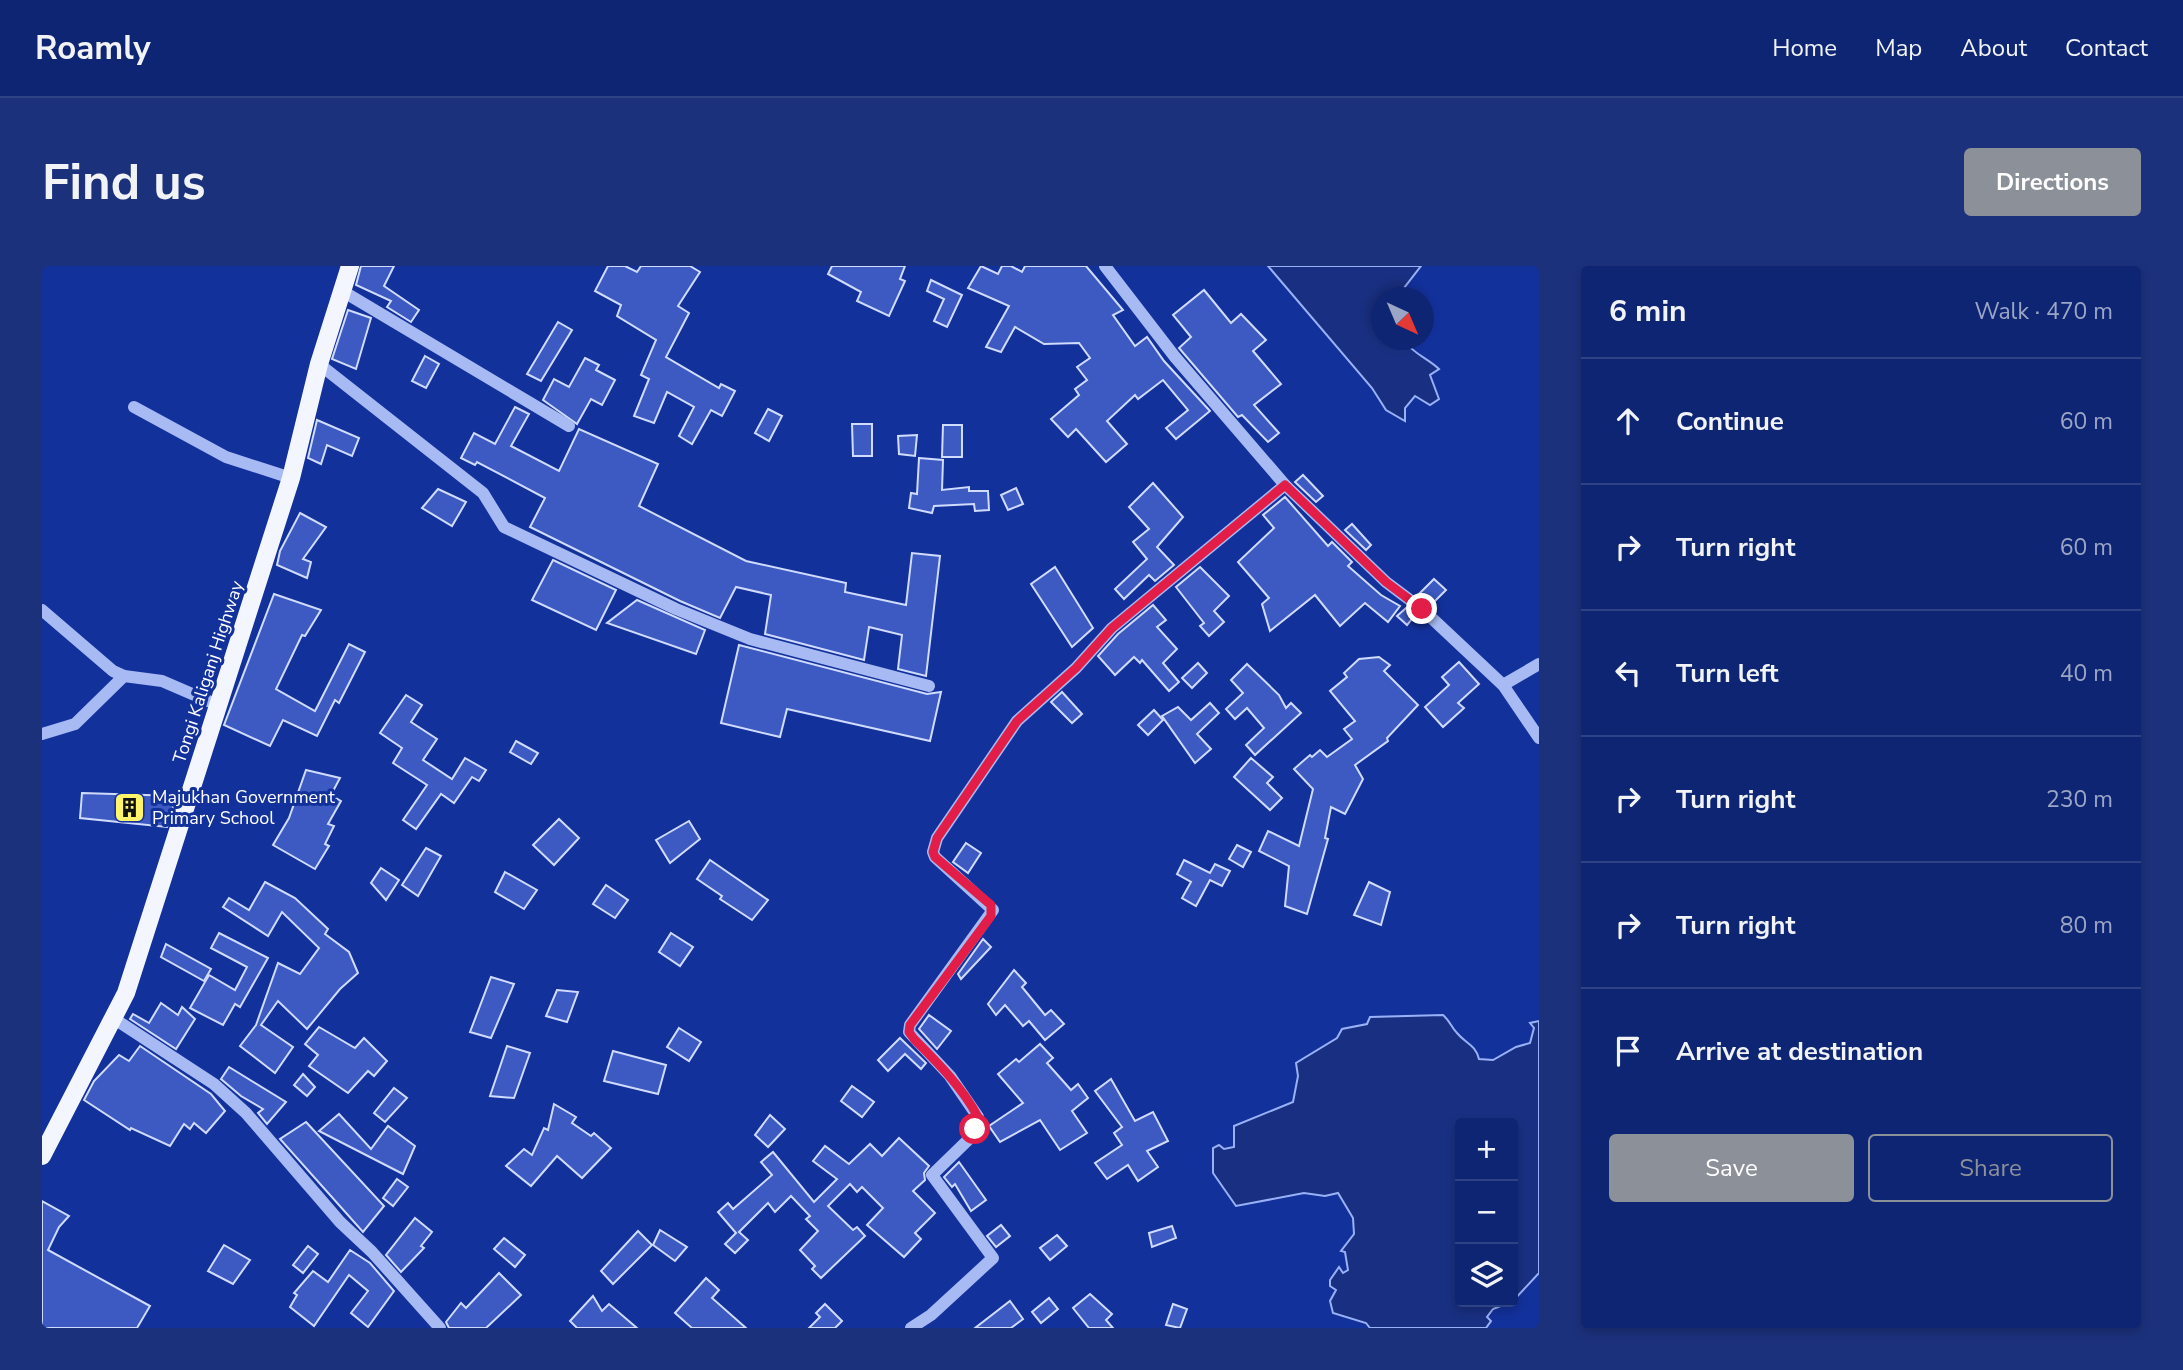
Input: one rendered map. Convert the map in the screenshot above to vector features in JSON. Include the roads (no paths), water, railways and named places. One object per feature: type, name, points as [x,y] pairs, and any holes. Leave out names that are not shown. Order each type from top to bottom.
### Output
[{"type":"main road","name":"Tongi Kaliganj Highway","points":[[42,1156],[126,993],[291,478],[319,364],[344,292],[350,266]]},
{"type":"street","points":[[1105,266],[1167,347],[1285,485],[1386,582],[1422,609],[1503,685],[1539,738]]},
{"type":"street","points":[[344,292],[569,426]]},
{"type":"street","points":[[319,364],[483,493],[504,527],[664,603],[750,639],[929,686]]},
{"type":"street","points":[[134,407],[226,457],[291,478]]},
{"type":"street","points":[[911,1328],[931,1315],[993,1258],[932,1175],[968,1140],[978,1117],[950,1076],[909,1032],[910,1025],[993,910],[935,857],[933,852],[937,838],[1017,721],[1076,668],[1112,628],[1285,485]]},
{"type":"street","points":[[42,610],[80,645],[124,676],[162,681],[220,706]]},
{"type":"street","points":[[1503,685],[1539,664]]},
{"type":"street","points":[[42,734],[75,724],[124,676]]},
{"type":"street","points":[[113,1018],[214,1084],[246,1113],[340,1222],[440,1328]]},
{"type":"place","name":"Majukhan Government Primary School","points":[[129,807]]}]
